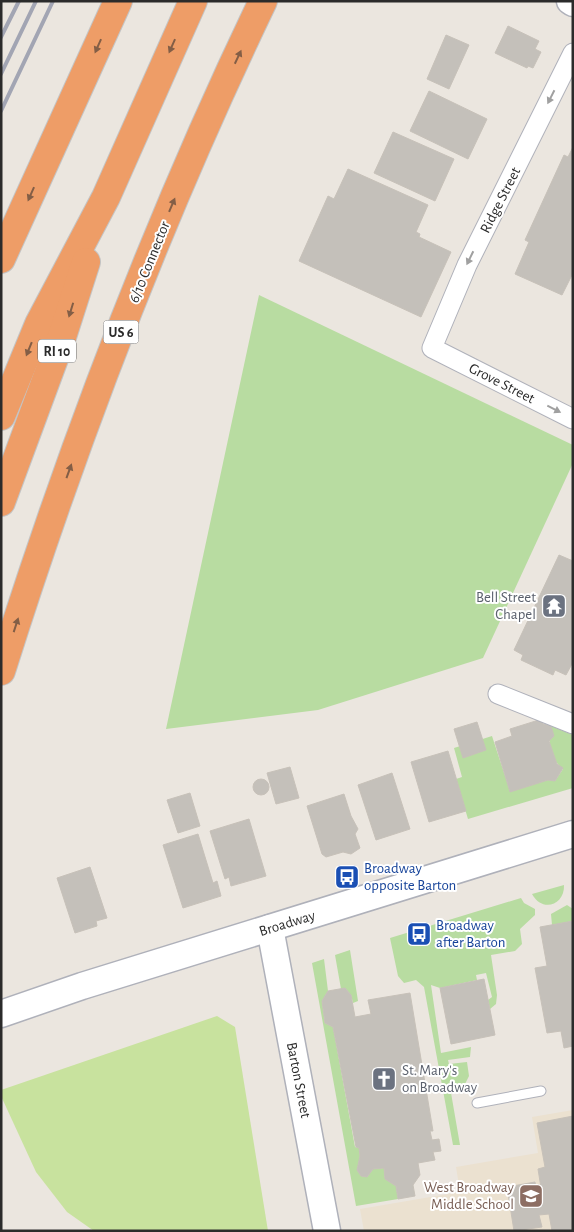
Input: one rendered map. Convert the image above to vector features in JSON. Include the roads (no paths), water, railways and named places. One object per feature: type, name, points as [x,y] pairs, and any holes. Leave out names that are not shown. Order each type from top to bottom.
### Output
[{"type":"highway","points":[[1,259],[118,1]]},
{"type":"highway","points":[[1,416],[39,324],[106,196],[193,1]]},
{"type":"highway","name":"6/10 Connector","points":[[1,671],[61,492],[126,321],[188,168],[263,1]]},
{"type":"highway","name":"RI 10","points":[[1,502],[62,337],[106,196]]},
{"type":"main road","name":"Broadway","points":[[1,1014],[82,986],[573,834]]},
{"type":"main road","name":"Barton Street","points":[[270,928],[327,1231]]},
{"type":"street","name":"Ridge Street","points":[[432,348],[467,265],[573,53]]},
{"type":"street","name":"Grove Street","points":[[432,348],[573,419]]},
{"type":"street","points":[[498,694],[573,724]]},
{"type":"lane","points":[[477,1103],[541,1091]]},
{"type":"railway","points":[[1,37],[19,1]]},
{"type":"railway","points":[[1,74],[36,1]]},
{"type":"railway","points":[[1,111],[53,1]]},
{"type":"place","name":"Bell Street Chapel","points":[[554,606]]},
{"type":"place","name":"Broadway opposite Barton","points":[[347,877]]},
{"type":"place","name":"Broadway after Barton","points":[[419,934]]},
{"type":"place","name":"St. Mary's on Broadway","points":[[384,1079]]},
{"type":"place","name":"West Broadway Middle School","points":[[531,1196]]}]
